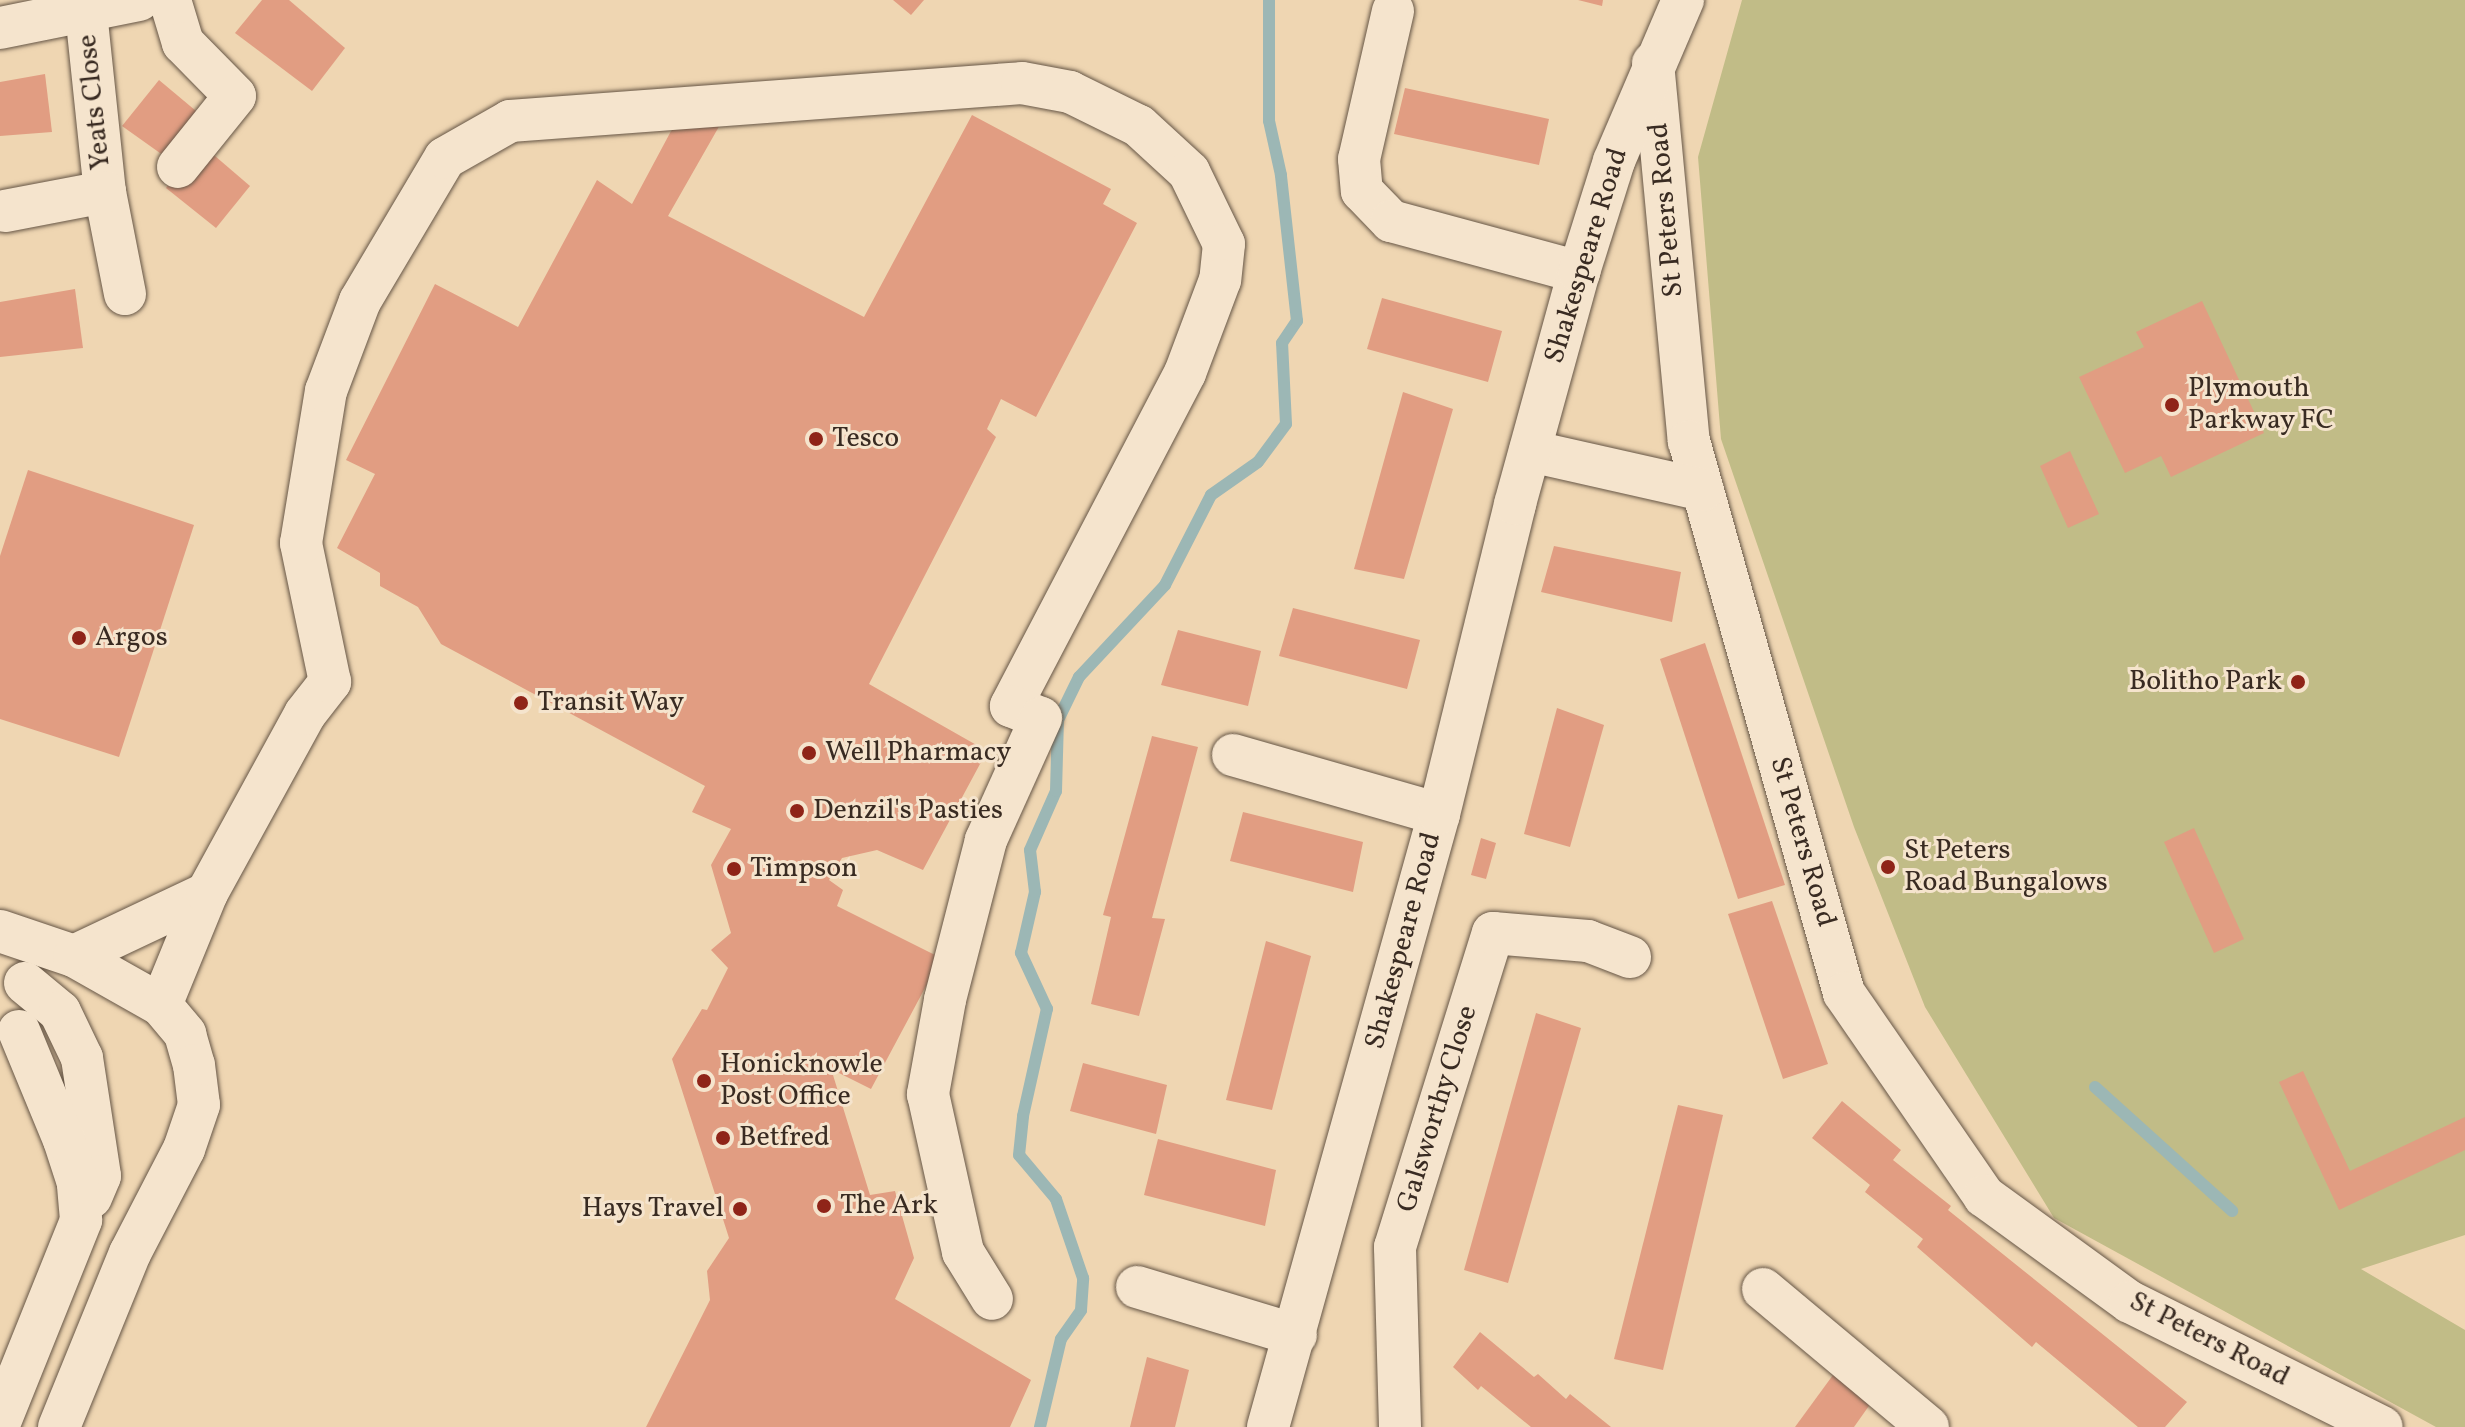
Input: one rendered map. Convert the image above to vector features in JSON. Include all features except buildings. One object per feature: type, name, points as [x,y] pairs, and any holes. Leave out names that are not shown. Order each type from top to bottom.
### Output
[{"type":"street","points":[[0,27],[139,0]]},
{"type":"street","points":[[170,0],[183,43],[235,96],[178,167]]},
{"type":"street","points":[[1653,63],[1683,0]]},
{"type":"street","points":[[1393,11],[1359,159],[1362,191],[1391,221],[1579,272]]},
{"type":"street","name":"Yeats Close","points":[[86,12],[105,192],[125,294]]},
{"type":"street","name":"Shakespeare Road","points":[[1268,1427],[1439,814],[1530,451],[1579,272],[1614,161],[1653,63]]},
{"type":"street","name":"St Peters Road","points":[[1653,63],[1689,441],[1844,993],[1984,1196],[2130,1302],[2382,1427]]},
{"type":"street","points":[[161,1005],[207,893],[305,714],[330,682],[301,543],[326,391],[360,301],[445,158],[510,121],[1022,83],[1070,92],[1139,126],[1189,172],[1224,244],[1220,280],[1185,373],[1011,706],[1041,718],[986,840],[945,1000],[928,1094],[963,1252],[992,1299]]},
{"type":"street","name":"Yeats Close","points":[[5,211],[105,192]]},
{"type":"street","points":[[1530,451],[1703,490]]},
{"type":"street","points":[[1233,755],[1439,814]]},
{"type":"street","points":[[74,956],[207,893]]},
{"type":"street","name":"Galsworthy Close","points":[[1400,1427],[1395,1247],[1493,933],[1574,938],[1630,957]]},
{"type":"street","points":[[19,953],[74,956],[161,1005],[185,1034],[199,1105],[184,1149],[130,1253],[59,1427]]},
{"type":"street","points":[[19,953],[10,1049],[64,1140],[78,1183],[81,1220]]},
{"type":"street","points":[[0,1422],[100,1176],[82,1058],[60,1012],[19,953]]},
{"type":"street","points":[[1137,1287],[1296,1335]]},
{"type":"street","points":[[1763,1289],[1925,1426]]},
{"type":"shaded area","points":[[1742,0],[2465,0],[2465,1235],[2361,1269],[2465,1330],[2465,1427],[2436,1427],[2054,1218],[1925,1007],[1854,827],[1721,439],[1698,157]]},
{"type":"waterway","points":[[1040,1427],[1061,1339],[1081,1310],[1083,1278],[1056,1199],[1019,1155],[1023,1116],[1047,1009],[1021,953],[1035,892],[1030,850],[1056,791],[1058,720],[1079,677],[1165,585],[1211,495],[1258,462],[1286,424],[1282,343],[1297,321],[1281,175],[1269,121],[1269,0]]},
{"type":"waterway","points":[[2095,1087],[2232,1211]]},
{"type":"place","name":"Plymouth Parkway FC","points":[[2172,405]]},
{"type":"place","name":"Tesco","points":[[816,439]]},
{"type":"place","name":"Argos","points":[[79,638]]},
{"type":"place","name":"Bolitho Park","points":[[2298,682]]},
{"type":"place","name":"Transit Way","points":[[521,703]]},
{"type":"place","name":"Well Pharmacy","points":[[809,753]]},
{"type":"place","name":"Denzil's Pasties","points":[[797,811]]},
{"type":"place","name":"St Peters Road Bungalows","points":[[1888,867]]},
{"type":"place","name":"Timpson","points":[[734,869]]},
{"type":"place","name":"Honicknowle Post Office","points":[[704,1081]]},
{"type":"place","name":"Betfred","points":[[723,1138]]},
{"type":"place","name":"The Ark","points":[[824,1206]]},
{"type":"place","name":"Hays Travel","points":[[740,1209]]}]
